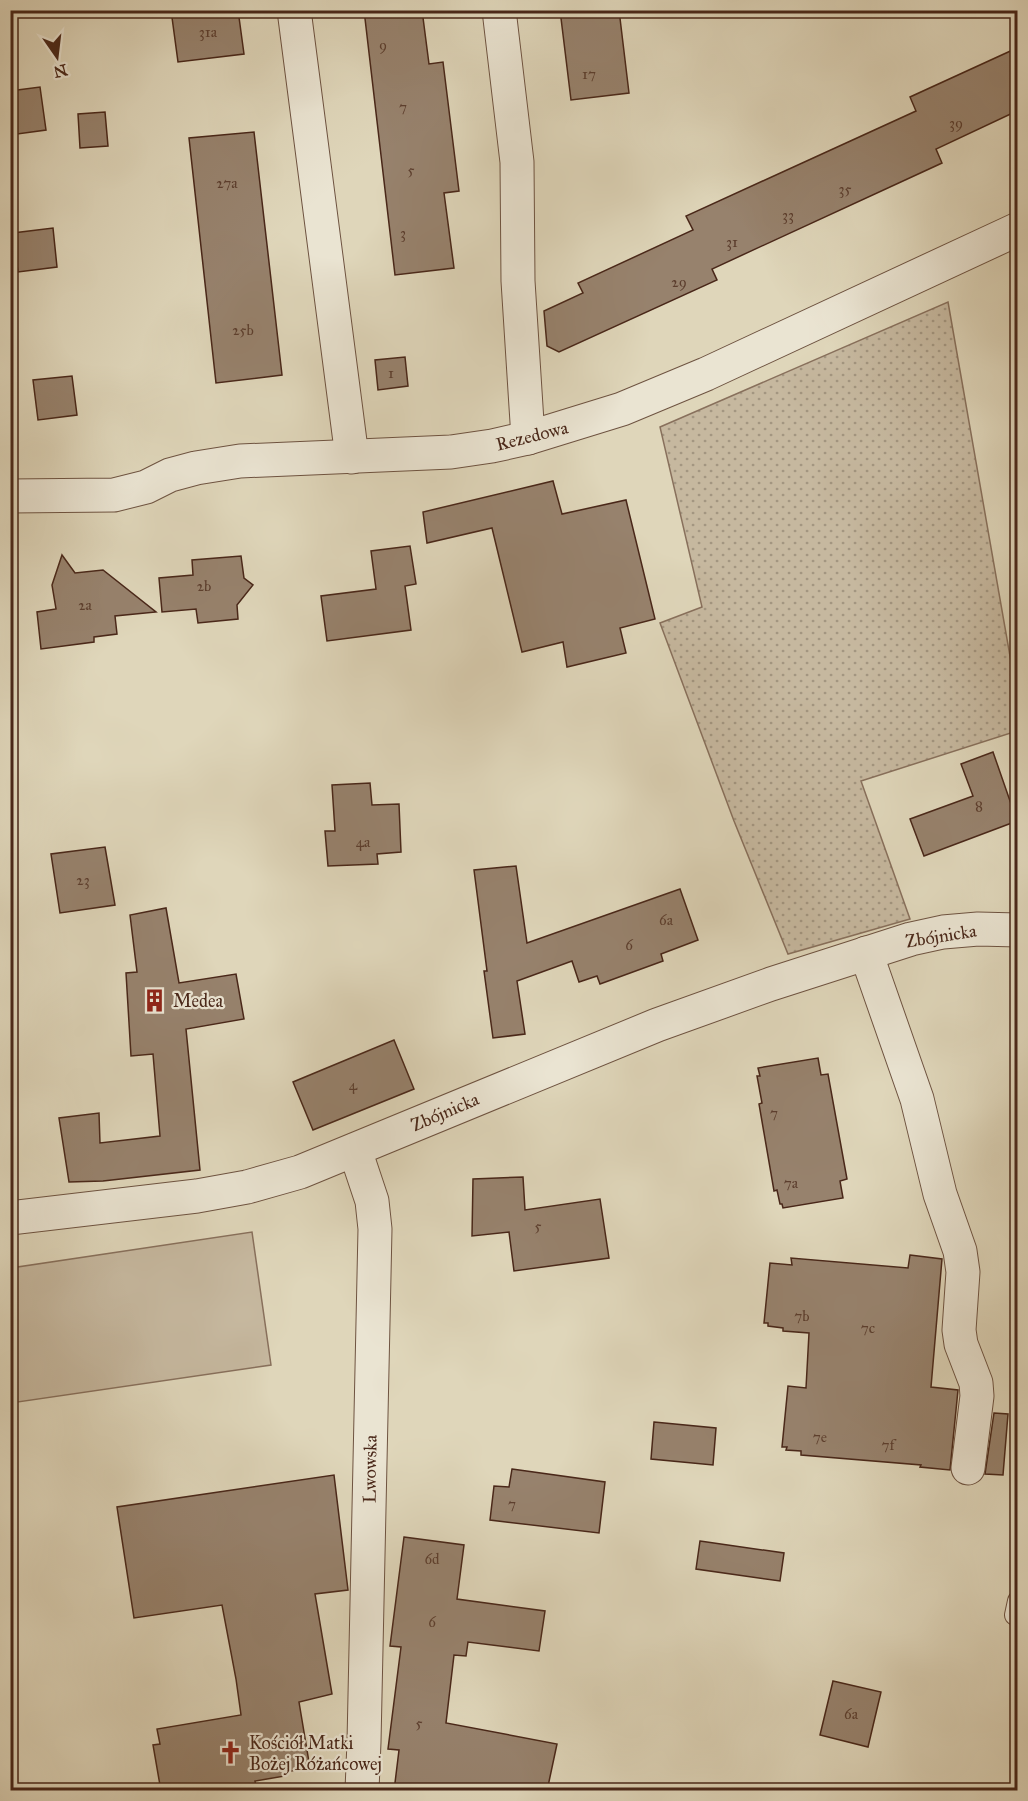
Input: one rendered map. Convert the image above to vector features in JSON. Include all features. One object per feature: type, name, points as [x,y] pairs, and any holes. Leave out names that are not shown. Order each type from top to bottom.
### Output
[{"type":"street","points":[[294,10],[351,457]]},
{"type":"street","points":[[499,10],[517,162],[518,281],[528,438]]},
{"type":"street","name":"Rezedowa","points":[[10,496],[114,495],[146,487],[170,475],[240,461],[450,453],[528,438],[612,413],[658,394],[1017,229]]},
{"type":"street","name":"Zbójnicka","points":[[10,1218],[167,1200],[247,1187],[300,1172],[657,1025],[771,984],[911,939],[943,932],[978,929],[1017,930]]},
{"type":"street","points":[[866,953],[917,1099],[940,1194],[960,1251],[963,1272],[959,1330],[976,1383],[977,1396],[968,1468]]},
{"type":"street","name":"Lwowska","points":[[355,1150],[372,1201],[375,1230],[362,1791]]},
{"type":"shaded area","points":[[948,302],[1017,696],[1017,731],[861,781],[910,919],[788,954],[734,821],[660,623],[702,607],[660,427]]},
{"type":"shaded area","points":[[252,1232],[271,1365],[11,1403],[11,1268]]},
{"type":"building","points":[[171,10],[238,10],[244,54],[178,62]]},
{"type":"building","points":[[364,10],[422,10],[429,64],[443,62],[459,191],[444,193],[454,268],[395,275]]},
{"type":"building","points":[[560,10],[619,10],[629,93],[571,100]]},
{"type":"building","points":[[1017,48],[1017,111],[936,149],[942,163],[712,269],[717,280],[559,352],[547,346],[544,311],[583,293],[578,283],[693,230],[686,216],[916,111],[910,97]]},
{"type":"building","points":[[40,87],[46,130],[10,135],[10,91]]},
{"type":"building","points":[[105,112],[108,146],[80,148],[78,114]]},
{"type":"building","points":[[254,132],[282,375],[216,383],[189,138]]},
{"type":"building","points":[[53,228],[57,267],[18,272],[13,233]]},
{"type":"building","points":[[405,357],[408,386],[378,390],[375,360]]},
{"type":"building","points":[[72,376],[77,415],[38,420],[33,380]]},
{"type":"building","points":[[553,481],[562,514],[626,500],[655,619],[620,628],[626,653],[567,667],[563,642],[522,652],[492,528],[427,543],[423,512]]},
{"type":"building","points":[[410,546],[416,584],[405,586],[411,630],[327,641],[321,596],[376,589],[371,551]]},
{"type":"building","points":[[62,555],[75,573],[103,570],[156,612],[115,616],[117,634],[94,637],[94,642],[41,649],[37,612],[56,609],[52,585]]},
{"type":"building","points":[[241,556],[244,578],[253,585],[237,605],[238,619],[198,623],[196,609],[162,612],[159,578],[193,575],[192,560]]},
{"type":"building","points":[[993,752],[1017,821],[924,856],[910,819],[973,796],[961,764]]},
{"type":"building","points":[[370,783],[372,805],[399,804],[401,852],[377,854],[378,864],[328,866],[325,831],[335,831],[332,785]]},
{"type":"building","points":[[105,847],[115,905],[60,913],[51,854]]},
{"type":"building","points":[[516,866],[527,943],[680,889],[698,940],[661,954],[663,961],[600,984],[597,976],[579,982],[572,961],[517,981],[525,1034],[493,1038],[474,870]]},
{"type":"building","points":[[166,908],[179,983],[236,974],[244,1019],[186,1029],[200,1170],[103,1181],[69,1182],[59,1118],[99,1113],[100,1143],[160,1136],[153,1054],[131,1056],[126,973],[137,972],[130,915]]},
{"type":"building","points":[[394,1040],[414,1089],[313,1130],[293,1082]]},
{"type":"building","points":[[818,1058],[821,1075],[828,1074],[847,1179],[840,1181],[843,1198],[783,1208],[777,1190],[774,1191],[759,1104],[762,1103],[757,1076],[760,1076],[758,1068]]},
{"type":"building","points":[[523,1177],[525,1210],[600,1199],[609,1258],[514,1271],[509,1232],[472,1236],[473,1179]]},
{"type":"building","points":[[910,1255],[942,1259],[931,1387],[958,1390],[950,1470],[920,1467],[921,1465],[801,1455],[801,1451],[786,1450],[787,1447],[782,1447],[788,1386],[806,1388],[809,1333],[783,1331],[783,1328],[768,1326],[768,1323],[764,1323],[770,1263],[792,1265],[791,1258],[908,1268]]},
{"type":"building","points":[[994,1413],[1008,1414],[1003,1475],[985,1474]]},
{"type":"building","points":[[654,1422],[716,1428],[713,1465],[651,1459]]},
{"type":"building","points":[[512,1469],[605,1482],[599,1533],[490,1520],[494,1486],[509,1487]]},
{"type":"building","points":[[334,1475],[348,1590],[315,1594],[332,1694],[299,1702],[310,1768],[284,1772],[285,1776],[255,1781],[257,1791],[161,1791],[153,1745],[160,1744],[157,1729],[241,1715],[236,1679],[222,1605],[134,1618],[117,1507]]},
{"type":"building","points":[[404,1537],[464,1545],[457,1599],[545,1611],[539,1651],[468,1642],[466,1656],[454,1655],[446,1723],[557,1744],[547,1791],[394,1791],[399,1750],[388,1749],[401,1647],[390,1646]]},
{"type":"building","points":[[700,1541],[784,1553],[780,1581],[696,1569]]},
{"type":"building","points":[[833,1681],[881,1692],[868,1747],[820,1735]]},
{"type":"place","name":"Medea","points":[[155,1001]]},
{"type":"place","name":"Kościół Matki Bożej Różańcowej","points":[[231,1753]]}]
